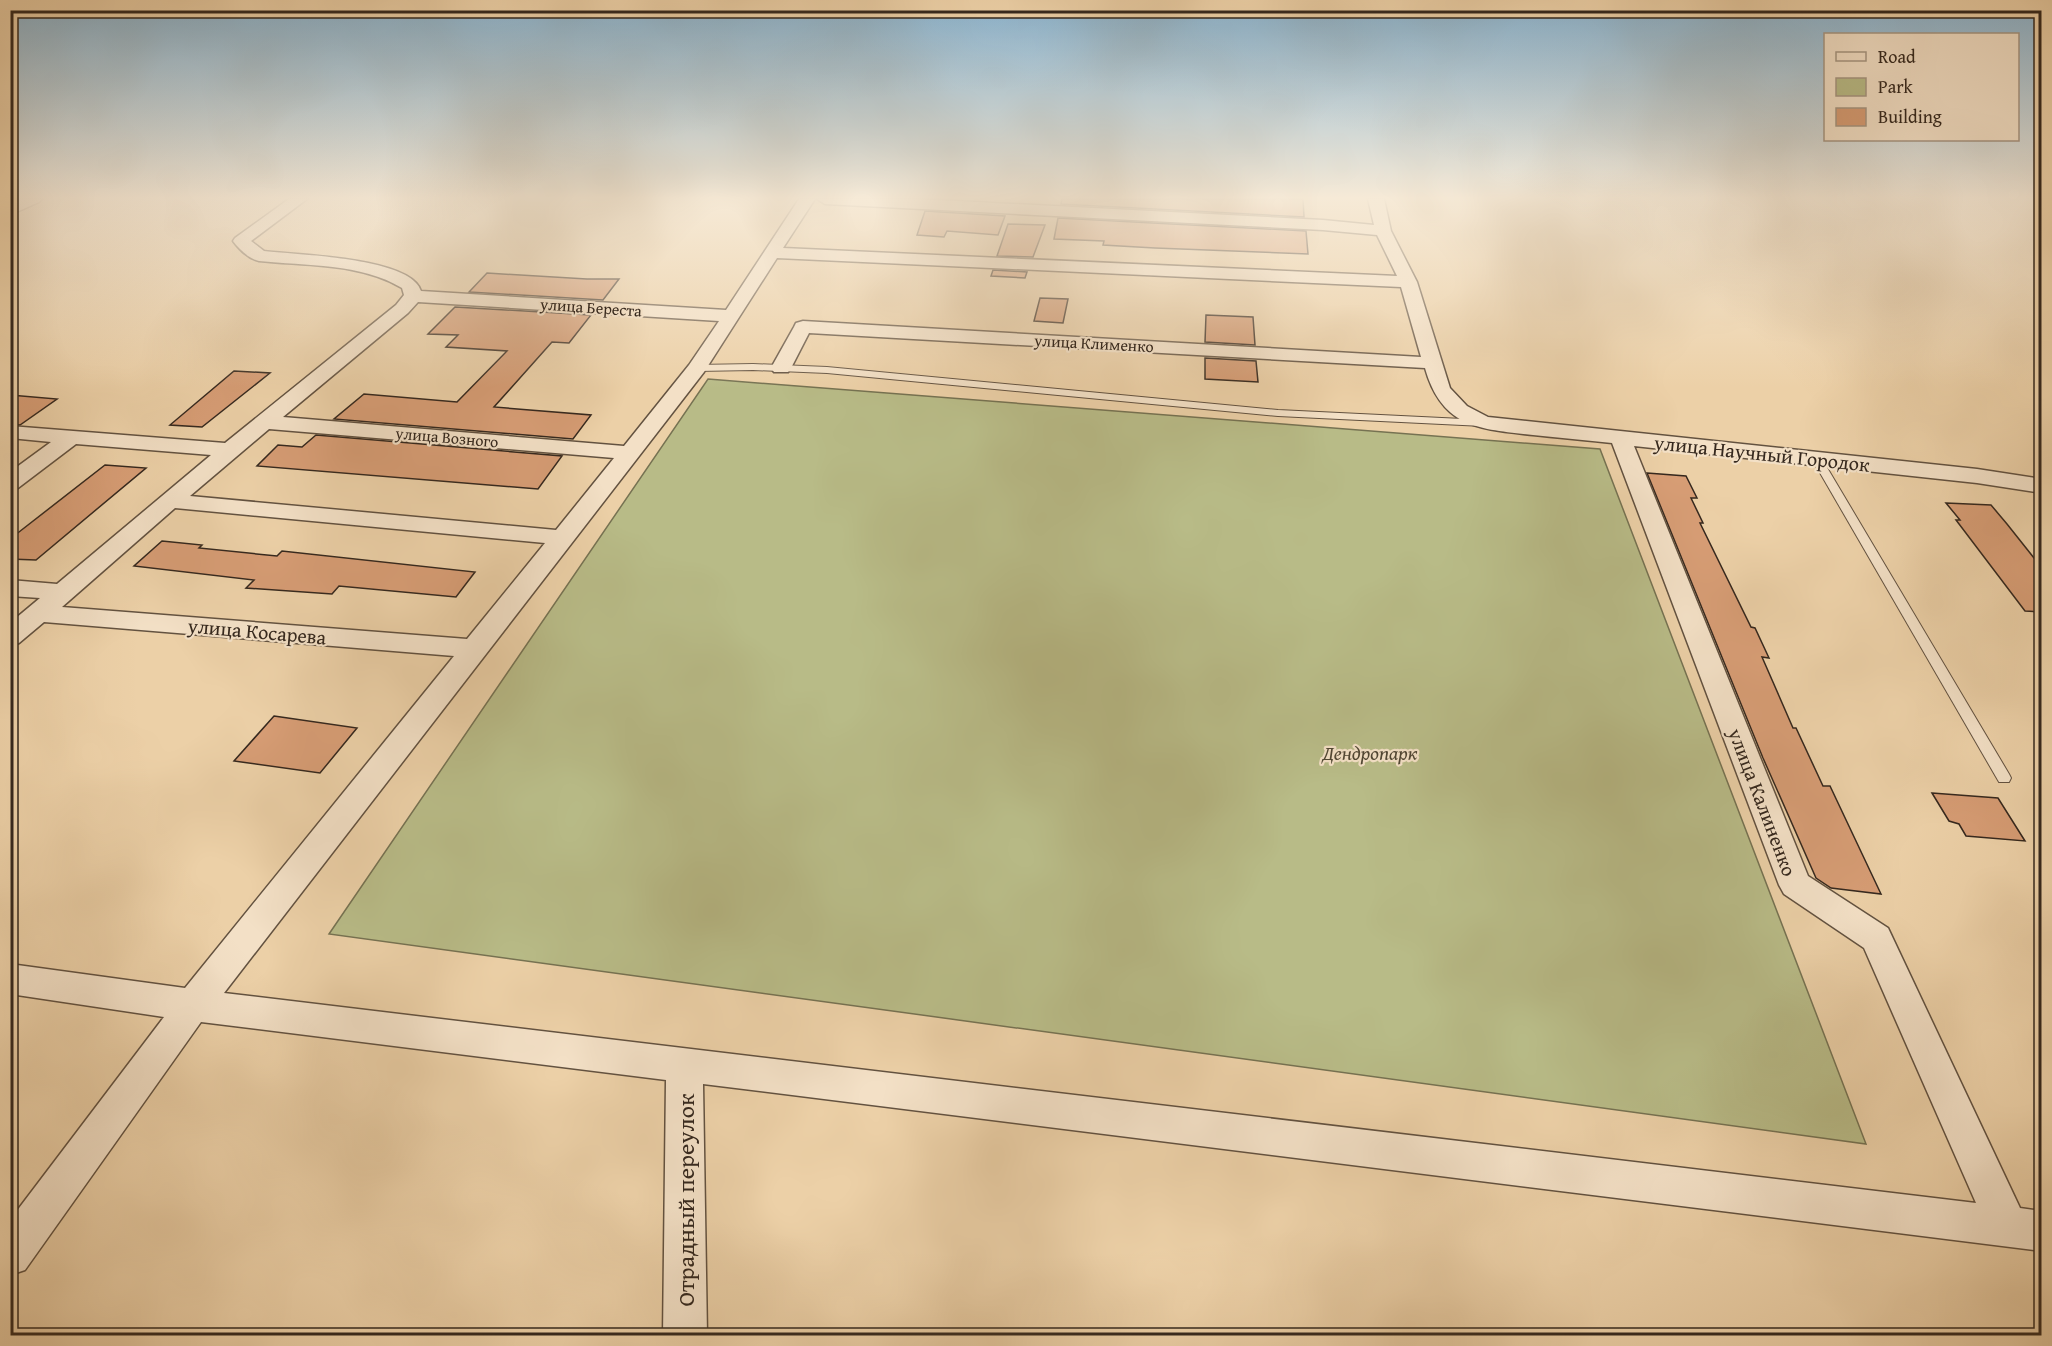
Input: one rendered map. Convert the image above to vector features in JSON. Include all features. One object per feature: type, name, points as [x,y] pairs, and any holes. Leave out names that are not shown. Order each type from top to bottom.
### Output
[{"type":"street","points":[[10,637],[230,450],[402,309],[413,296],[410,285],[393,275],[349,265],[317,262]]},
{"type":"street","points":[[10,1256],[193,1005],[698,368],[766,262]]},
{"type":"street","points":[[965,262],[1408,282]]},
{"type":"street","points":[[1398,262],[1408,282],[1441,390],[1460,410],[1482,423]]},
{"type":"street","name":"улица Береста","points":[[413,296],[732,316]]},
{"type":"street","name":"улица Клименко","points":[[781,368],[803,327],[1432,363]]},
{"type":"street","name":"улица Возного","points":[[264,422],[631,453]]},
{"type":"street","name":"улица Научный Городок","points":[[1482,423],[1977,476],[2042,486]]},
{"type":"street","points":[[10,432],[230,450]]},
{"type":"street","points":[[10,483],[71,437]]},
{"type":"street","name":"улица Калиненко","points":[[1620,437],[1796,885],[1876,938],[2024,1228]]},
{"type":"street","points":[[170,501],[564,538]]},
{"type":"street","points":[[10,588],[63,592]]},
{"type":"street","name":"улица Косарева","points":[[38,613],[476,649]]},
{"type":"street","points":[[10,979],[193,1005],[2024,1228]]},
{"type":"street","name":"Отрадный переулок","points":[[684,1065],[685,1335]]},
{"type":"lane","points":[[698,368],[827,370],[1278,413],[1482,423]]},
{"type":"lane","points":[[1817,459],[2004,778]]},
{"type":"green space","name":"Дендропарк","points":[[708,379],[1600,449],[1866,1144],[329,934]]},
{"type":"building","points":[[993,270],[1027,272],[1025,278],[991,276]]},
{"type":"building","points":[[487,273],[619,279],[603,300],[469,292]]},
{"type":"building","points":[[1040,298],[1068,299],[1063,323],[1034,321]]},
{"type":"building","points":[[455,307],[591,315],[569,343],[552,342],[494,407],[591,415],[573,439],[334,419],[364,394],[457,402],[507,351],[446,347],[458,335],[428,334]]},
{"type":"building","points":[[1206,315],[1253,317],[1255,345],[1205,342]]},
{"type":"building","points":[[1205,358],[1256,361],[1258,382],[1205,379]]},
{"type":"building","points":[[234,371],[270,373],[202,427],[170,425]]},
{"type":"building","points":[[10,395],[57,399],[20,425],[10,424]]},
{"type":"building","points":[[316,435],[562,456],[538,489],[257,466],[278,445],[302,447]]},
{"type":"building","points":[[105,465],[146,468],[36,560],[10,559],[10,539]]},
{"type":"building","points":[[1647,473],[1686,476],[1697,498],[1691,498],[1703,523],[1700,523],[1751,627],[1755,628],[1769,658],[1762,657],[1793,728],[1796,728],[1823,786],[1830,786],[1881,894],[1831,888],[1816,878],[1763,758]]},
{"type":"building","points":[[1946,503],[1991,505],[2042,568],[2042,612],[2025,611],[1956,520],[1960,520]]},
{"type":"building","points":[[162,541],[202,545],[199,548],[277,556],[282,551],[475,572],[456,597],[339,586],[332,594],[246,588],[254,580],[134,566]]},
{"type":"building","points":[[274,716],[357,728],[320,773],[234,761]]},
{"type":"building","points":[[1932,793],[1998,798],[2025,841],[1966,836],[1959,824],[1949,821]]}]
